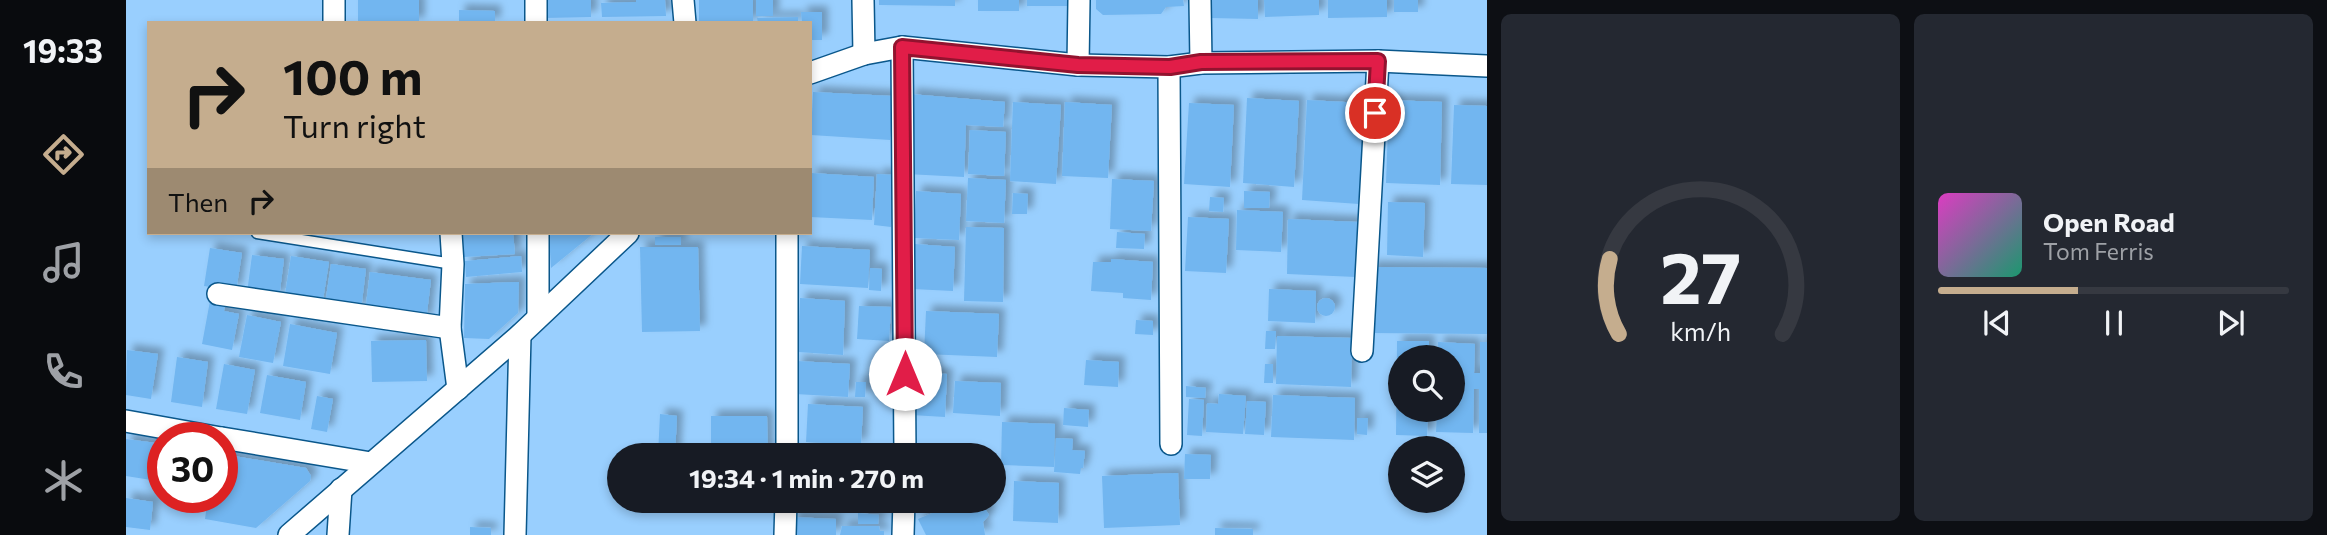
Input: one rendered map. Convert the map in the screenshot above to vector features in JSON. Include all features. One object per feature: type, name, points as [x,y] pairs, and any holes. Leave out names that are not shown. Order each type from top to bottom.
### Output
[{"type":"street","points":[[334,0],[334,21]]},
{"type":"street","points":[[536,0],[536,21]]},
{"type":"street","points":[[683,0],[685,21]]},
{"type":"street","points":[[863,0],[864,54]]},
{"type":"street","points":[[1078,65],[1079,0]]},
{"type":"street","points":[[1200,0],[1201,62]]},
{"type":"street","points":[[902,47],[905,443]]},
{"type":"street","points":[[812,73],[864,54],[902,47],[1078,65],[1170,67],[1201,62],[1378,61],[1487,66]]},
{"type":"street","points":[[1362,351],[1378,61]]},
{"type":"street","points":[[1170,67],[1171,444]]},
{"type":"street","points":[[451,235],[453,264],[450,328],[458,388]]},
{"type":"street","points":[[538,235],[538,316]]},
{"type":"street","points":[[289,535],[520,335],[626,235]]},
{"type":"street","points":[[787,235],[787,443]]},
{"type":"street","points":[[218,294],[450,328]]},
{"type":"street","points":[[515,535],[520,335]]},
{"type":"street","points":[[126,421],[147,425]]},
{"type":"street","points":[[238,441],[371,463]]},
{"type":"street","points":[[338,535],[341,489]]},
{"type":"street","points":[[785,535],[786,513]]},
{"type":"street","points":[[903,535],[904,513]]},
{"type":"lane","points":[[270,235],[453,264]]},
{"type":"building","points":[[358,0],[419,0],[419,21],[358,21]]},
{"type":"building","points":[[543,0],[591,0],[591,17],[544,18]]},
{"type":"building","points":[[665,0],[666,16],[602,17],[601,3]]},
{"type":"building","points":[[699,0],[753,0],[753,21],[699,21]]},
{"type":"building","points":[[756,0],[773,0],[773,16],[756,16]]},
{"type":"building","points":[[879,0],[955,0],[955,6],[879,5]]},
{"type":"building","points":[[978,0],[1019,0],[1019,11],[978,11]]},
{"type":"building","points":[[1027,0],[1067,0],[1067,6],[1027,6]]},
{"type":"building","points":[[1096,0],[1183,0],[1184,6],[1166,7],[1161,14],[1103,15],[1096,9]]},
{"type":"building","points":[[1210,0],[1258,0],[1258,19],[1210,18]]},
{"type":"building","points":[[1264,0],[1319,0],[1319,15],[1265,17]]},
{"type":"building","points":[[1328,0],[1387,0],[1387,17],[1328,18]]},
{"type":"building","points":[[1394,0],[1418,0],[1418,12],[1394,12]]},
{"type":"building","points":[[459,10],[495,11],[495,21],[459,21]]},
{"type":"building","points":[[801,12],[822,12],[822,40],[812,40],[812,21],[802,21]]},
{"type":"building","points":[[798,17],[798,21],[758,21],[757,18]]},
{"type":"building","points":[[813,92],[892,96],[890,140],[812,135]]},
{"type":"building","points":[[910,94],[1005,102],[1003,127],[966,125],[964,177],[906,174]]},
{"type":"building","points":[[1247,98],[1299,101],[1294,187],[1243,183]]},
{"type":"building","points":[[1307,100],[1364,103],[1359,204],[1302,200]]},
{"type":"building","points":[[1389,100],[1442,102],[1440,185],[1386,183]]},
{"type":"building","points":[[1013,102],[1061,105],[1056,184],[1010,181]]},
{"type":"building","points":[[1065,102],[1112,105],[1108,178],[1062,176]]},
{"type":"building","points":[[1189,103],[1234,105],[1230,187],[1184,184]]},
{"type":"building","points":[[1454,105],[1487,106],[1487,185],[1451,184]]},
{"type":"building","points":[[970,130],[1006,132],[1004,176],[968,174]]},
{"type":"building","points":[[812,173],[874,177],[872,220],[812,217]]},
{"type":"building","points":[[877,174],[894,175],[891,227],[874,225]]},
{"type":"building","points":[[968,178],[1006,180],[1004,223],[966,221]]},
{"type":"building","points":[[1112,179],[1154,181],[1151,231],[1110,229]]},
{"type":"building","points":[[916,191],[961,194],[959,240],[914,238]]},
{"type":"building","points":[[1244,191],[1270,192],[1269,208],[1244,208]]},
{"type":"building","points":[[1013,193],[1028,194],[1027,214],[1012,214]]},
{"type":"building","points":[[1210,197],[1224,198],[1223,212],[1209,211]]},
{"type":"building","points":[[1388,202],[1425,203],[1423,257],[1387,255]]},
{"type":"building","points":[[1237,210],[1283,212],[1281,252],[1236,250]]},
{"type":"building","points":[[1188,217],[1229,219],[1226,273],[1185,271]]},
{"type":"building","points":[[1288,219],[1358,222],[1356,277],[1287,274]]},
{"type":"building","points":[[966,227],[1004,228],[1003,302],[964,301]]},
{"type":"building","points":[[1117,232],[1145,234],[1144,249],[1116,248]]},
{"type":"building","points":[[463,235],[513,235],[515,254],[464,257]]},
{"type":"building","points":[[549,235],[592,235],[551,268]]},
{"type":"building","points":[[655,237],[681,237],[681,245],[655,245]]},
{"type":"building","points":[[915,244],[955,247],[953,291],[912,289]]},
{"type":"building","points":[[802,246],[870,250],[868,288],[800,284]]},
{"type":"building","points":[[640,247],[698,247],[700,331],[642,332]]},
{"type":"building","points":[[210,248],[242,253],[236,291],[204,286]]},
{"type":"building","points":[[252,255],[284,259],[279,298],[247,293]]},
{"type":"building","points":[[291,256],[329,262],[322,306],[284,301]]},
{"type":"building","points":[[521,256],[522,272],[466,277],[465,261]]},
{"type":"building","points":[[1111,259],[1153,262],[1151,300],[1123,298],[1123,293],[1091,291],[1093,262],[1111,262]]},
{"type":"building","points":[[331,264],[366,269],[361,310],[325,305]]},
{"type":"building","points":[[1369,267],[1487,268],[1487,334],[1368,333]]},
{"type":"building","points":[[870,268],[882,269],[881,291],[869,290]]},
{"type":"building","points":[[370,272],[431,280],[426,321],[365,313]]},
{"type":"building","points":[[519,282],[518,313],[489,339],[464,338],[465,284]]},
{"type":"building","points":[[1269,289],[1316,291],[1315,323],[1268,321]]},
{"type":"building","points":[[800,298],[845,301],[843,355],[798,352]]},
{"type":"building","points":[[1326,298],[1332,301],[1335,307],[1332,313],[1326,316],[1320,313],[1317,307],[1320,301]]},
{"type":"building","points":[[210,301],[225,304],[224,311],[239,314],[232,350],[202,344]]},
{"type":"building","points":[[859,306],[891,307],[889,341],[857,339]]},
{"type":"building","points":[[926,311],[999,314],[997,357],[924,354]]},
{"type":"building","points":[[247,315],[281,322],[273,363],[239,357]]},
{"type":"building","points":[[1136,320],[1153,321],[1153,335],[1135,334]]},
{"type":"building","points":[[290,324],[337,333],[330,374],[283,366]]},
{"type":"building","points":[[1266,331],[1276,331],[1275,349],[1265,349]]},
{"type":"building","points":[[1277,336],[1352,338],[1351,387],[1276,384]]},
{"type":"building","points":[[426,340],[427,381],[372,382],[371,341]]},
{"type":"building","points":[[1397,341],[1429,341],[1429,345],[1397,345]]},
{"type":"building","points":[[1438,342],[1475,344],[1474,373],[1480,373],[1480,342],[1487,342],[1487,433],[1479,433],[1479,389],[1474,389],[1473,433],[1436,432],[1436,422],[1465,422],[1465,345],[1438,345]]},
{"type":"building","points":[[127,350],[158,354],[151,399],[126,395]]},
{"type":"building","points":[[177,357],[208,362],[202,407],[171,402]]},
{"type":"building","points":[[1086,360],[1119,362],[1118,387],[1084,385]]},
{"type":"building","points":[[797,361],[850,364],[848,397],[795,394]]},
{"type":"building","points":[[224,364],[255,370],[247,414],[216,409]]},
{"type":"building","points":[[1265,364],[1273,364],[1273,383],[1264,383]]},
{"type":"building","points":[[913,372],[947,374],[945,417],[911,415]]},
{"type":"building","points":[[267,375],[306,382],[300,420],[260,413]]},
{"type":"building","points":[[955,381],[1001,383],[1000,416],[953,413]]},
{"type":"building","points":[[856,382],[866,382],[865,397],[855,397]]},
{"type":"building","points":[[1186,386],[1206,388],[1205,398],[1186,397]]},
{"type":"building","points":[[1219,394],[1246,396],[1243,434],[1206,432],[1207,403],[1218,404]]},
{"type":"building","points":[[1273,395],[1355,398],[1354,440],[1271,437]]},
{"type":"building","points":[[317,396],[333,399],[327,432],[311,429]]},
{"type":"building","points":[[1189,399],[1204,400],[1202,436],[1187,435]]},
{"type":"building","points":[[1247,401],[1266,402],[1264,435],[1245,434]]},
{"type":"building","points":[[808,404],[863,407],[861,443],[806,442]]},
{"type":"building","points":[[1064,408],[1089,410],[1088,427],[1063,425]]},
{"type":"building","points":[[660,414],[677,416],[676,443],[659,443]]},
{"type":"building","points":[[711,416],[767,416],[768,443],[711,443]]},
{"type":"building","points":[[1357,418],[1368,418],[1367,435],[1357,434]]},
{"type":"building","points":[[1002,422],[1055,424],[1054,467],[1006,465],[1006,443],[1002,443]]},
{"type":"building","points":[[1396,422],[1428,422],[1427,436],[1396,435]]},
{"type":"building","points":[[1056,438],[1073,439],[1072,450],[1085,451],[1080,474],[1054,472]]},
{"type":"building","points":[[126,439],[147,442],[147,479],[126,476]]},
{"type":"building","points":[[1185,454],[1211,455],[1210,479],[1184,479]]},
{"type":"building","points":[[238,457],[306,468],[311,476],[310,481],[256,528],[205,519],[206,513],[238,513]]},
{"type":"building","points":[[1178,473],[1180,525],[1104,528],[1102,476]]},
{"type":"building","points":[[1014,481],[1059,483],[1058,523],[1013,521]]},
{"type":"building","points":[[126,498],[147,501],[147,513],[152,513],[150,530],[126,527]]},
{"type":"building","points":[[858,513],[879,515],[878,524],[858,524]]},
{"type":"building","points":[[932,513],[989,515],[983,522],[985,535],[926,535],[918,519]]},
{"type":"building","points":[[792,517],[836,519],[836,535],[791,535]]},
{"type":"building","points":[[842,526],[879,526],[884,535],[840,535]]},
{"type":"building","points":[[470,527],[491,528],[491,535],[470,535]]},
{"type":"building","points":[[1215,528],[1253,529],[1253,535],[1215,535]]},
{"type":"route","points":[[905,374],[902,47],[1078,65],[1170,67],[1201,62],[1378,61],[1375,113]]}]
